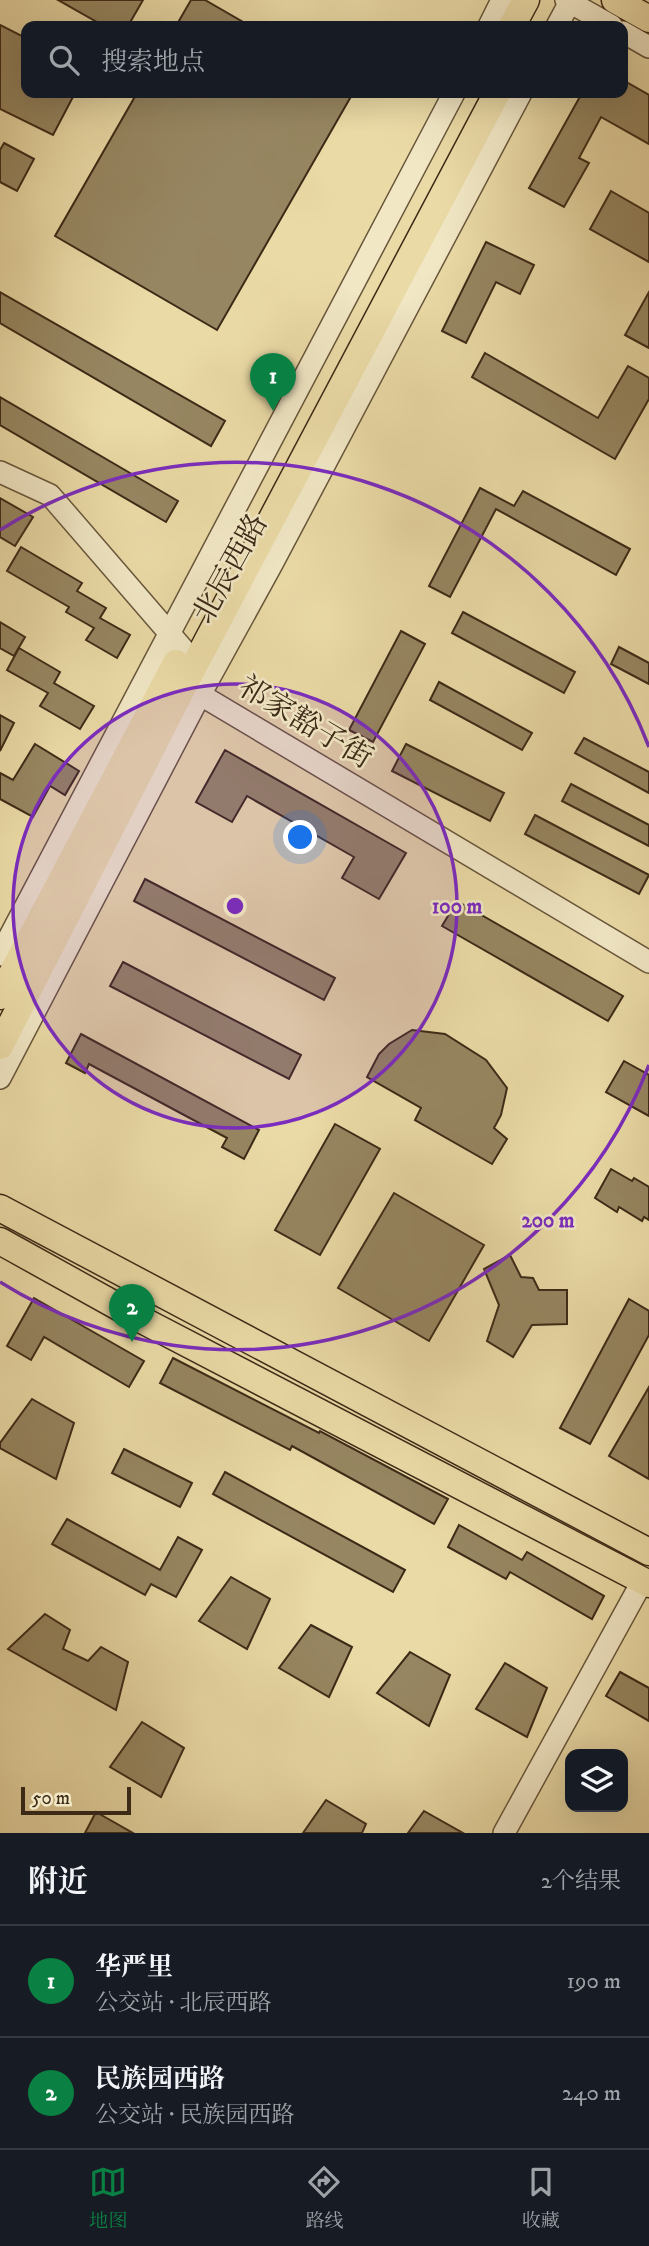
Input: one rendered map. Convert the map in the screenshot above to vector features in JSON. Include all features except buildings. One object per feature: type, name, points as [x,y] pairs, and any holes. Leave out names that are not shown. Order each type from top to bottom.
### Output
[{"type":"main road","points":[[515,21],[526,0]]},
{"type":"main road","points":[[615,0],[649,19]]},
{"type":"main road","points":[[538,21],[563,1]]},
{"type":"main road","name":"北辰西路","points":[[0,996],[176,641],[474,98]]},
{"type":"main road","name":"北辰西路","points":[[0,1046],[460,185],[495,98]]},
{"type":"main road","points":[[0,1208],[647,1545]]},
{"type":"main road","points":[[0,1241],[142,1320],[646,1582]]},
{"type":"street","points":[[492,21],[502,0]]},
{"type":"street","points":[[558,21],[563,1],[602,21]]},
{"type":"street","points":[[628,35],[649,47]]},
{"type":"street","name":"北辰西路","points":[[0,955],[176,641],[451,98]]},
{"type":"street","name":"北辰西路","points":[[460,185],[518,98]]},
{"type":"street","points":[[0,472],[50,495],[176,641],[192,690]]},
{"type":"street","name":"北辰西路","points":[[0,1078],[192,690]]},
{"type":"street","name":"祁家豁子街","points":[[192,690],[649,962]]},
{"type":"street","points":[[504,1833],[646,1582]]},
{"type":"place","name":"华严里","points":[[273,411]]},
{"type":"place","name":"民族园西路","points":[[132,1342]]}]
